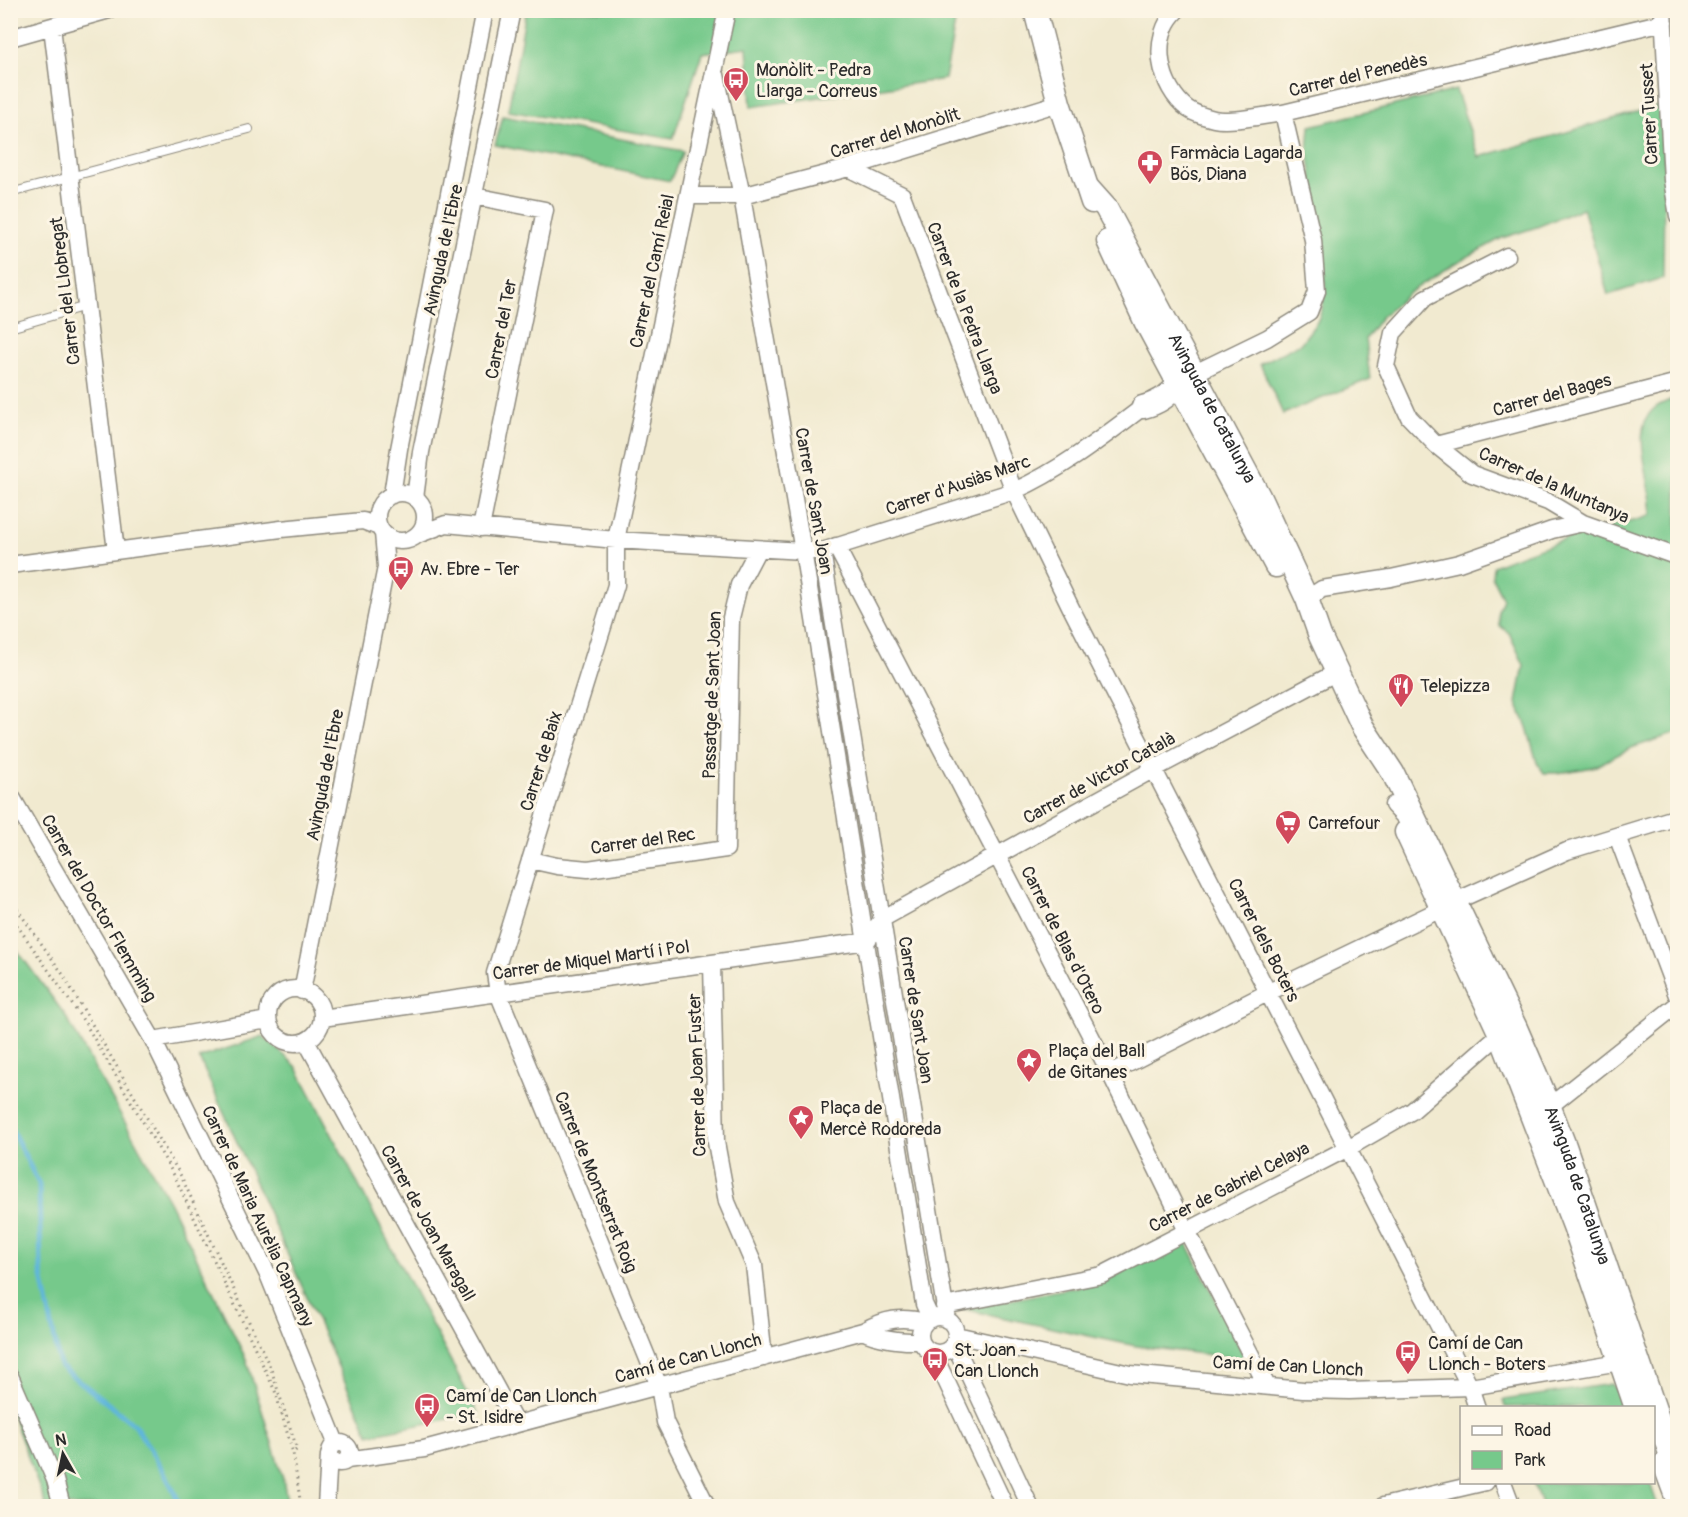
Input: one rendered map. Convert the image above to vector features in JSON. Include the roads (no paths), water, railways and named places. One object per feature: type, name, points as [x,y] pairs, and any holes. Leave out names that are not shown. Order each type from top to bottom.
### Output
[{"type":"street","points":[[10,38],[109,10]]},
{"type":"street","name":"Avinguda de l'Ebre","points":[[392,495],[485,10]]},
{"type":"street","name":"Avinguda de l'Ebre","points":[[386,567],[424,523],[420,503],[421,452],[512,10]]},
{"type":"street","name":"Carrer del Camí Reial","points":[[616,540],[727,10]]},
{"type":"street","name":"Avinguda de Catalunya","points":[[1035,10],[1059,103],[1095,212],[1163,355],[1190,383],[1192,391],[1238,473],[1248,513]]},
{"type":"street","points":[[1177,10],[1166,26],[1160,57],[1165,80],[1188,108],[1219,120],[1283,113]]},
{"type":"street","name":"Carrer del Penedès","points":[[1186,379],[1267,338],[1309,312],[1317,291],[1313,240],[1283,113],[1663,16]]},
{"type":"street","name":"Carrer Tusset","points":[[1663,16],[1672,180],[1677,216]]},
{"type":"street","name":"Carrer del Llobregat","points":[[52,27],[116,551]]},
{"type":"street","name":"Carrer de Sant Joan","points":[[715,68],[742,196],[803,551],[924,1304],[937,1317]]},
{"type":"street","name":"Carrer del Monòlit","points":[[688,196],[742,196],[848,168],[1059,103]]},
{"type":"street","name":"Carrer de la Pedra Llarga","points":[[848,168],[902,195],[1014,490]]},
{"type":"street","name":"Avinguda de Catalunya","points":[[1089,189],[1106,208],[1133,260],[1142,294],[1186,379],[1259,496],[1362,726],[1393,773],[1449,905],[1461,949],[1500,1034],[1574,1226],[1636,1406]]},
{"type":"street","name":"Carrer del Ter","points":[[474,196],[545,210],[481,528]]},
{"type":"street","name":"Carrer de la Muntanya","points":[[1507,256],[1425,298],[1393,333],[1386,366],[1409,417],[1436,445],[1472,474],[1548,502],[1583,523],[1677,557]]},
{"type":"street","points":[[1149,406],[1163,384],[1166,373],[1163,355]]},
{"type":"street","points":[[1149,406],[1168,396],[1186,379]]},
{"type":"street","name":"Avinguda de Catalunya","points":[[1186,379],[1215,452],[1295,602],[1320,636]]},
{"type":"street","name":"Carrer del Bages","points":[[1436,445],[1677,382]]},
{"type":"street","points":[[1149,406],[1168,407],[1179,414],[1196,441],[1215,452]]},
{"type":"street","name":"Carrer d'Ausiàs Marc","points":[[616,540],[803,551],[829,548],[1014,490],[1041,479],[1149,406]]},
{"type":"street","name":"Carrer dels Boters","points":[[1014,490],[1470,1387],[1477,1406]]},
{"type":"street","points":[[446,524],[408,494],[392,495],[386,499],[380,524],[389,538],[410,538],[446,524],[616,540]]},
{"type":"street","points":[[10,565],[281,529],[363,521],[380,524]]},
{"type":"street","points":[[1307,599],[1322,589],[1391,578],[1459,563],[1552,530],[1583,523]]},
{"type":"street","name":"Avinguda de l'Ebre","points":[[302,991],[386,567],[380,524]]},
{"type":"street","name":"Carrer de Baix","points":[[498,993],[495,973],[616,585],[616,540]]},
{"type":"street","name":"Carrer de Sant Joan","points":[[829,548],[937,1317]]},
{"type":"street","name":"Carrer de Blas d'Otero","points":[[829,548],[998,856],[1267,1386]]},
{"type":"street","name":"Passatge de Sant Joan","points":[[726,849],[731,618],[739,585],[758,549]]},
{"type":"street","name":"Carrer de Victor Català","points":[[882,919],[1154,769],[1337,672]]},
{"type":"street","name":"Avinguda de Catalunya","points":[[1362,726],[1368,750],[1393,805],[1528,1054],[1565,1146],[1653,1406]]},
{"type":"street","name":"Carrer del Doctor Flemming","points":[[10,794],[153,1040]]},
{"type":"street","points":[[1110,1073],[1269,992],[1567,851],[1677,817]]},
{"type":"street","points":[[1617,836],[1677,998]]},
{"type":"street","name":"Carrer del Rec","points":[[530,860],[588,869],[726,849]]},
{"type":"street","name":"Carrer de Sant Joan","points":[[867,941],[882,919]]},
{"type":"street","name":"Carrer de Miquel Martí i Pol","points":[[322,1018],[867,941]]},
{"type":"street","name":"Carrer de Joan Fuster","points":[[712,963],[716,1142],[728,1202],[754,1265],[764,1358]]},
{"type":"street","points":[[291,990],[302,991],[315,999],[320,1006],[322,1018],[320,1027],[314,1036],[306,1041],[285,1042],[271,1030],[268,1010],[274,999],[282,993],[291,990]]},
{"type":"street","name":"Carrer de Montserrat Roig","points":[[498,993],[658,1386],[665,1422],[707,1506]]},
{"type":"street","points":[[1550,1106],[1677,1004]]},
{"type":"street","points":[[153,1040],[268,1020]]},
{"type":"street","name":"Carrer de Gabriel Celaya","points":[[937,1317],[1102,1275],[1348,1148],[1412,1111],[1500,1034]]},
{"type":"street","name":"Carrer de Maria Aurèlia Capmany","points":[[153,1040],[269,1277],[333,1449]]},
{"type":"street","name":"Carrer de Joan Maragall","points":[[306,1041],[516,1424]]},
{"type":"street","points":[[1565,1146],[1577,1208],[1615,1316],[1622,1345],[1620,1362],[1632,1368],[1645,1406]]},
{"type":"street","points":[[955,1339],[951,1348],[943,1353],[933,1353],[925,1348],[920,1340],[920,1331],[937,1317],[951,1322],[955,1339],[1030,1506]]},
{"type":"street","name":"Camí de Can Llonch","points":[[333,1449],[343,1443],[348,1446],[350,1453],[347,1460],[424,1449],[764,1358],[863,1330],[879,1322],[937,1317]]},
{"type":"street","points":[[863,1330],[892,1339],[912,1342],[920,1340]]},
{"type":"street","name":"Camí de Can Llonch","points":[[955,1339],[1130,1374],[1350,1391],[1470,1387],[1620,1362]]},
{"type":"street","points":[[933,1353],[1005,1506]]},
{"type":"street","points":[[10,1376],[55,1480],[62,1506]]},
{"type":"street","name":"Avinguda de Catalunya","points":[[1655,1412],[1677,1477]]},
{"type":"street","points":[[1655,1439],[1677,1502]]},
{"type":"street","points":[[326,1506],[333,1449]]},
{"type":"street","points":[[1655,1464],[1670,1506]]},
{"type":"street","points":[[1383,1506],[1477,1484]]},
{"type":"street","points":[[1504,1484],[1512,1506]]},
{"type":"lane","points":[[10,193],[249,129]]},
{"type":"lane","points":[[10,328],[86,306]]},
{"type":"waterway","points":[[10,1126],[39,1184],[41,1271],[60,1366],[135,1425],[167,1477],[181,1506]]},
{"type":"place","name":"Monòlit - Pedra Llarga - Correus","points":[[736,103]]},
{"type":"place","name":"Farmàcia Lagarda Bös, Diana","points":[[1150,186]]},
{"type":"place","name":"Av. Ebre - Ter","points":[[401,592]]},
{"type":"place","name":"Telepizza","points":[[1401,709]]},
{"type":"place","name":"Carrefour","points":[[1288,846]]},
{"type":"place","name":"Plaça del Ball de Gitanes","points":[[1029,1084]]},
{"type":"place","name":"Plaça de Mercè Rodoreda","points":[[801,1141]]},
{"type":"place","name":"Camí de Can Llonch - Boters","points":[[1408,1376]]},
{"type":"place","name":"St. Joan - Can Llonch","points":[[935,1383]]},
{"type":"place","name":"Camí de Can Llonch - St. Isidre","points":[[427,1429]]}]
